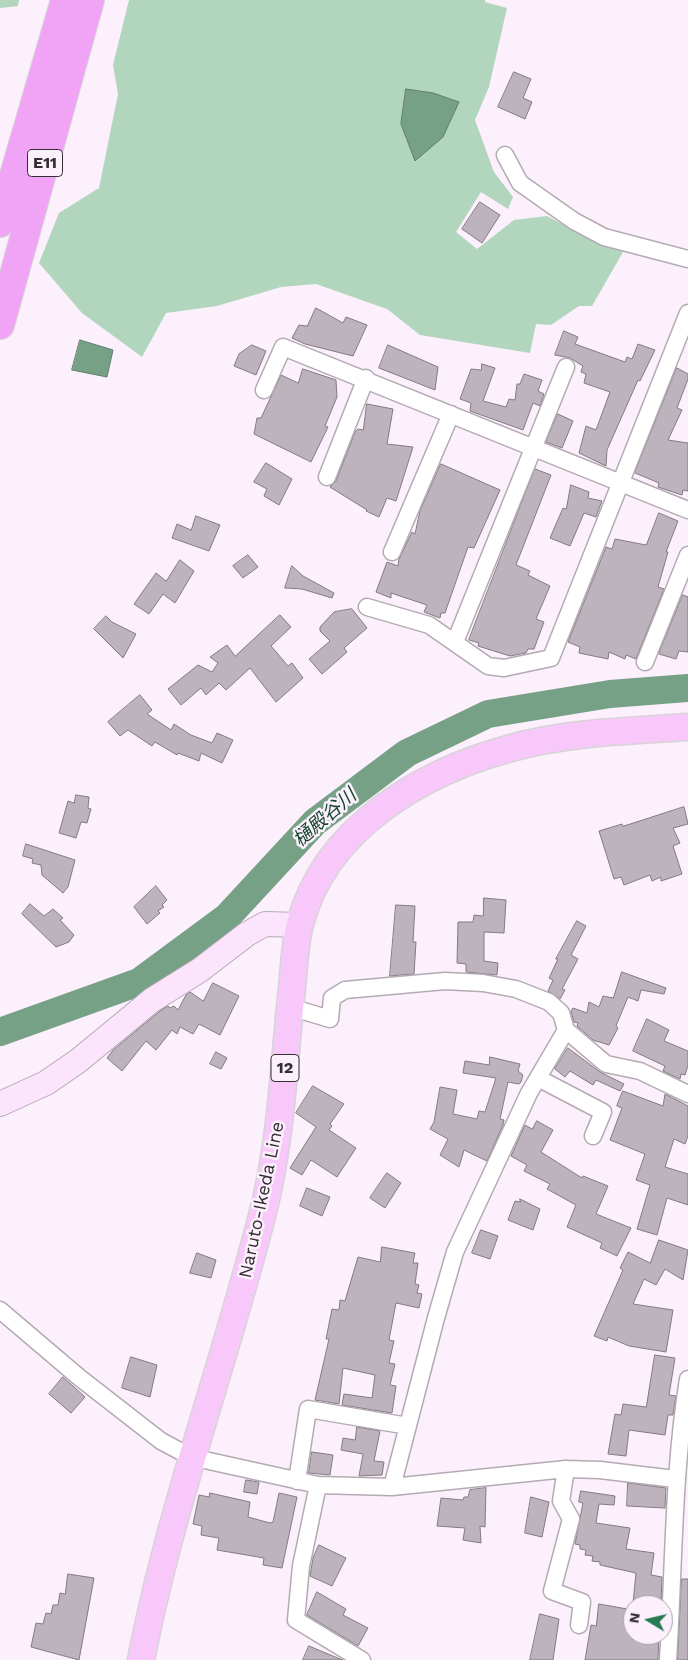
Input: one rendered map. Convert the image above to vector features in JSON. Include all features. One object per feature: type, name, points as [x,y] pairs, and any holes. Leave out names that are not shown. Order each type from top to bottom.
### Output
[{"type":"highway","name":"E11","points":[[0,223],[65,0]]},
{"type":"highway","name":"E11","points":[[0,325],[90,0]]},
{"type":"main road","name":"Naruto-Ikeda Line","points":[[141,1660],[154,1593],[191,1457],[248,1267],[266,1199],[280,1117],[300,925],[314,888],[333,855],[372,816],[403,793],[449,770],[512,747],[585,734],[688,727]]},
{"type":"street","points":[[505,155],[520,183],[574,221],[604,237],[688,260]]},
{"type":"street","points":[[367,607],[428,625],[488,666],[504,668],[551,658],[619,482],[688,313]]},
{"type":"street","points":[[264,390],[283,347],[366,378],[688,510]]},
{"type":"street","points":[[455,642],[566,367]]},
{"type":"street","points":[[326,476],[366,378]]},
{"type":"street","points":[[392,552],[452,414]]},
{"type":"street","points":[[645,662],[688,555]]},
{"type":"street","points":[[0,1104],[46,1083],[152,1000],[200,970],[247,934],[265,924],[300,925]]},
{"type":"street","points":[[290,1007],[330,1019],[332,998],[345,990],[445,981],[483,983],[516,989],[549,1002],[561,1013],[566,1030],[606,1064],[640,1071],[688,1094]]},
{"type":"street","points":[[392,1487],[456,1252],[474,1209],[538,1078],[566,1030]]},
{"type":"street","points":[[538,1078],[603,1112],[593,1136]]},
{"type":"street","points":[[0,1310],[80,1378],[161,1441],[191,1457],[318,1485],[392,1487],[566,1469],[600,1470],[675,1479]]},
{"type":"street","points":[[668,1660],[681,1569],[675,1479],[679,1435],[688,1380]]},
{"type":"street","points":[[297,1480],[308,1409],[408,1426]]},
{"type":"street","points":[[566,1469],[561,1502],[571,1519],[552,1592],[582,1602],[579,1625]]},
{"type":"street","points":[[318,1485],[300,1566],[296,1620],[362,1660]]},
{"type":"shaded area","points":[[0,0],[19,0],[18,6],[0,8]]},
{"type":"shaded area","points":[[129,0],[485,0],[485,2],[507,8],[489,87],[475,120],[494,172],[513,197],[508,209],[481,192],[456,232],[477,249],[514,220],[547,216],[592,240],[623,252],[592,306],[579,306],[551,325],[536,324],[530,353],[420,335],[387,309],[316,284],[281,287],[217,306],[166,313],[142,357],[82,313],[39,263],[59,213],[99,188],[118,94],[113,65]]},
{"type":"shaded area","points":[[406,89],[433,93],[459,102],[443,137],[415,161],[401,124]]},
{"type":"shaded area","points":[[80,340],[113,350],[107,377],[72,370]]},
{"type":"building","points":[[514,72],[531,79],[523,98],[532,102],[525,119],[498,107]]},
{"type":"building","points":[[480,202],[500,215],[482,243],[462,229]]},
{"type":"building","points":[[316,308],[343,323],[346,317],[367,325],[353,356],[305,344],[292,338],[299,325],[307,326]]},
{"type":"building","points":[[564,331],[578,337],[575,344],[625,362],[627,357],[632,359],[638,344],[655,350],[640,381],[638,380],[607,450],[606,466],[579,453],[586,426],[596,430],[610,392],[584,383],[586,374],[581,372],[583,366],[570,358],[555,355]]},
{"type":"building","points":[[252,345],[266,351],[256,375],[234,366],[239,354]]},
{"type":"building","points":[[388,345],[438,367],[435,390],[379,368]]},
{"type":"building","points":[[482,364],[495,368],[483,401],[506,407],[509,399],[515,400],[517,384],[520,384],[524,374],[542,380],[538,391],[544,394],[540,406],[533,403],[523,430],[470,411],[471,403],[460,399],[471,369],[481,370]]},
{"type":"building","points":[[677,368],[688,374],[688,379],[677,408],[682,410],[668,440],[688,443],[688,491],[683,490],[682,495],[658,487],[659,483],[635,473]]},
{"type":"building","points":[[303,369],[336,380],[337,397],[325,426],[328,427],[311,462],[254,434],[257,418],[261,418],[281,375],[298,383]]},
{"type":"building","points":[[367,404],[393,409],[387,444],[413,447],[396,501],[387,498],[379,517],[366,511],[330,487],[336,481],[355,432],[358,429],[363,430]]},
{"type":"building","points":[[558,414],[573,421],[562,448],[546,442]]},
{"type":"building","points":[[266,463],[292,479],[279,505],[264,496],[267,489],[254,482]]},
{"type":"building","points":[[441,464],[500,490],[474,548],[468,547],[445,613],[441,613],[440,618],[424,612],[427,605],[391,593],[391,598],[376,592],[387,562],[398,566],[399,559],[412,532],[415,534],[420,511]]},
{"type":"building","points":[[535,469],[551,475],[516,565],[530,571],[528,575],[550,586],[536,619],[544,622],[534,649],[528,649],[526,653],[510,656],[478,646],[479,643],[469,640]]},
{"type":"building","points":[[571,485],[589,492],[588,498],[602,501],[596,517],[584,513],[570,546],[550,538],[563,508],[566,509]]},
{"type":"building","points":[[659,513],[678,521],[666,552],[668,552],[658,587],[664,589],[636,659],[626,655],[625,659],[609,652],[608,659],[579,653],[580,647],[568,642],[606,547],[612,549],[615,539],[646,545]]},
{"type":"building","points":[[196,516],[220,525],[209,551],[172,538],[177,524],[191,530]]},
{"type":"building","points":[[248,555],[258,567],[243,578],[233,566]]},
{"type":"building","points":[[180,560],[194,571],[175,603],[163,594],[149,614],[134,604],[156,573],[166,581]]},
{"type":"building","points":[[292,566],[303,576],[334,593],[332,598],[302,589],[285,588]]},
{"type":"building","points":[[683,595],[688,597],[688,652],[679,651],[676,659],[659,654]]},
{"type":"building","points":[[352,609],[367,628],[344,648],[347,652],[322,674],[309,659],[330,641],[320,631],[320,627],[334,612]]},
{"type":"building","points":[[280,615],[291,627],[271,646],[288,666],[292,663],[303,678],[276,702],[250,668],[226,690],[219,683],[206,695],[201,688],[181,705],[168,689],[198,665],[212,672],[218,663],[210,657],[227,645],[235,656]]},
{"type":"building","points":[[106,616],[112,622],[136,634],[123,658],[94,629]]},
{"type":"building","points":[[140,695],[152,710],[147,714],[171,730],[174,724],[191,735],[212,743],[217,733],[233,740],[222,763],[201,753],[199,761],[178,753],[177,755],[155,742],[152,746],[128,730],[120,736],[108,722]]},
{"type":"building","points":[[76,795],[89,797],[88,808],[91,809],[87,823],[81,822],[76,838],[59,833],[68,801],[74,803]]},
{"type":"building","points":[[684,807],[688,824],[673,828],[680,843],[673,846],[682,874],[661,881],[661,877],[652,881],[650,875],[624,885],[621,877],[614,879],[599,831],[622,824],[623,826]]},
{"type":"building","points":[[26,844],[75,860],[68,887],[63,893],[42,875],[41,865],[32,863],[33,859],[23,856]]},
{"type":"building","points":[[156,886],[167,900],[162,905],[164,907],[158,911],[160,913],[147,924],[134,907]]},
{"type":"building","points":[[484,898],[506,900],[504,933],[484,932],[484,961],[498,963],[497,975],[466,972],[466,964],[457,963],[458,922],[473,922],[474,915],[483,916]]},
{"type":"building","points":[[30,904],[44,916],[53,909],[63,918],[60,920],[74,935],[69,942],[56,947],[22,914]]},
{"type":"building","points":[[396,905],[415,906],[413,942],[416,942],[414,974],[390,976]]},
{"type":"building","points":[[577,921],[586,926],[571,955],[578,959],[562,989],[565,990],[560,999],[548,991],[553,980],[549,978],[558,959],[556,959]]},
{"type":"building","points":[[622,972],[666,988],[664,994],[641,990],[638,1001],[628,997],[616,1026],[618,1028],[609,1045],[593,1040],[577,1026],[578,1023],[574,1022],[571,1011],[573,1008],[587,1013],[589,1002],[599,1007],[603,996],[613,998]]},
{"type":"building","points":[[213,983],[239,996],[220,1035],[199,1024],[193,1034],[180,1027],[177,1034],[172,1030],[156,1050],[146,1041],[122,1071],[107,1058],[113,1050],[160,1011],[168,1006],[170,1008],[174,1006],[178,1010],[186,995],[190,992],[203,1001]]},
{"type":"building","points":[[647,1019],[669,1030],[664,1041],[688,1051],[688,1065],[685,1075],[681,1074],[680,1079],[663,1071],[665,1066],[633,1051]]},
{"type":"building","points":[[568,1048],[600,1072],[624,1084],[620,1091],[596,1080],[593,1085],[570,1071],[565,1077],[555,1069]]},
{"type":"building","points":[[216,1052],[227,1058],[221,1069],[210,1064]]},
{"type":"building","points":[[490,1057],[520,1064],[518,1071],[523,1075],[519,1084],[508,1082],[500,1119],[504,1120],[503,1125],[487,1161],[464,1150],[459,1167],[440,1155],[448,1139],[430,1129],[434,1122],[440,1087],[457,1090],[453,1114],[477,1119],[479,1111],[485,1112],[496,1078],[463,1073],[465,1061],[489,1065]]},
{"type":"building","points":[[313,1086],[344,1104],[330,1124],[332,1126],[329,1130],[356,1148],[337,1177],[311,1160],[302,1175],[290,1168],[316,1127],[296,1113]]},
{"type":"building","points":[[623,1091],[663,1106],[665,1094],[688,1106],[688,1136],[685,1144],[674,1139],[665,1167],[688,1174],[688,1205],[667,1198],[657,1235],[637,1229],[650,1185],[636,1180],[645,1154],[610,1140],[622,1108],[617,1106]]},
{"type":"building","points":[[537,1121],[553,1130],[541,1152],[582,1178],[583,1176],[608,1186],[596,1214],[631,1228],[617,1256],[600,1248],[602,1243],[567,1227],[576,1205],[547,1189],[550,1184],[524,1171],[527,1165],[511,1156],[525,1125],[532,1129]]},
{"type":"building","points":[[387,1173],[401,1183],[385,1208],[370,1198]]},
{"type":"building","points":[[307,1188],[330,1197],[322,1216],[300,1206]]},
{"type":"building","points":[[520,1199],[540,1209],[533,1230],[508,1220],[515,1201],[520,1202]]},
{"type":"building","points":[[481,1230],[498,1236],[490,1259],[472,1253]]},
{"type":"building","points":[[659,1240],[688,1250],[683,1280],[665,1269],[656,1285],[644,1279],[633,1304],[673,1310],[666,1352],[629,1346],[608,1337],[607,1341],[594,1336],[623,1270],[620,1268],[628,1252],[650,1263]]},
{"type":"building","points":[[382,1247],[415,1253],[413,1263],[418,1263],[415,1284],[419,1285],[417,1293],[422,1294],[419,1308],[396,1303],[389,1340],[394,1341],[389,1363],[395,1364],[390,1385],[396,1386],[392,1413],[342,1405],[344,1394],[372,1398],[375,1375],[343,1368],[339,1404],[315,1400],[329,1339],[326,1339],[332,1309],[339,1310],[340,1300],[345,1301],[358,1257],[380,1262]]},
{"type":"building","points":[[197,1253],[216,1260],[211,1278],[190,1273]]},
{"type":"building","points":[[655,1355],[675,1358],[669,1395],[676,1396],[673,1415],[668,1415],[665,1435],[629,1430],[626,1456],[608,1454],[615,1414],[621,1415],[623,1404],[646,1407]]},
{"type":"building","points":[[131,1357],[157,1365],[150,1397],[122,1388]]},
{"type":"building","points":[[63,1377],[85,1397],[71,1413],[49,1394]]},
{"type":"building","points":[[357,1427],[380,1431],[374,1461],[384,1462],[382,1475],[359,1476],[363,1454],[341,1450],[343,1438],[355,1440]]},
{"type":"building","points":[[312,1452],[333,1455],[330,1475],[309,1473]]},
{"type":"building","points":[[246,1480],[259,1482],[257,1494],[244,1492]]},
{"type":"building","points":[[628,1483],[666,1488],[665,1508],[627,1506]]},
{"type":"building","points":[[486,1488],[485,1527],[480,1526],[481,1543],[463,1540],[465,1528],[437,1526],[441,1498],[463,1500],[464,1497],[468,1497],[470,1490]]},
{"type":"building","points":[[581,1491],[615,1496],[614,1505],[599,1504],[596,1523],[630,1528],[626,1549],[654,1553],[651,1575],[662,1577],[661,1595],[634,1595],[636,1573],[600,1565],[600,1562],[592,1561],[593,1556],[585,1555],[586,1550],[580,1549],[580,1545],[575,1544],[583,1503],[579,1502]]},
{"type":"building","points":[[210,1493],[250,1502],[248,1517],[270,1523],[273,1522],[279,1493],[297,1497],[282,1568],[263,1565],[264,1558],[217,1550],[219,1538],[201,1535],[202,1526],[193,1524],[199,1495],[209,1497]]},
{"type":"building","points":[[531,1497],[549,1502],[542,1537],[525,1533]]},
{"type":"building","points":[[319,1545],[346,1558],[332,1586],[310,1576],[313,1558]]},
{"type":"building","points":[[68,1574],[94,1578],[79,1660],[31,1647],[36,1623],[43,1624],[46,1613],[51,1614],[53,1605],[58,1605],[60,1593],[65,1594]]},
{"type":"building","points":[[682,1579],[688,1579],[688,1660],[678,1660]]},
{"type":"building","points":[[317,1592],[346,1609],[343,1615],[368,1628],[358,1646],[307,1615]]},
{"type":"building","points":[[599,1604],[623,1608],[623,1645],[659,1645],[658,1660],[585,1660],[591,1625],[596,1626]]},
{"type":"building","points":[[540,1614],[559,1619],[553,1660],[530,1660]]},
{"type":"building","points":[[309,1646],[340,1659],[343,1660],[303,1660]]},
{"type":"waterway","name":"樋殿谷川","points":[[0,1032],[139,982],[227,917],[315,822],[407,753],[488,714],[610,694],[688,688]]}]
